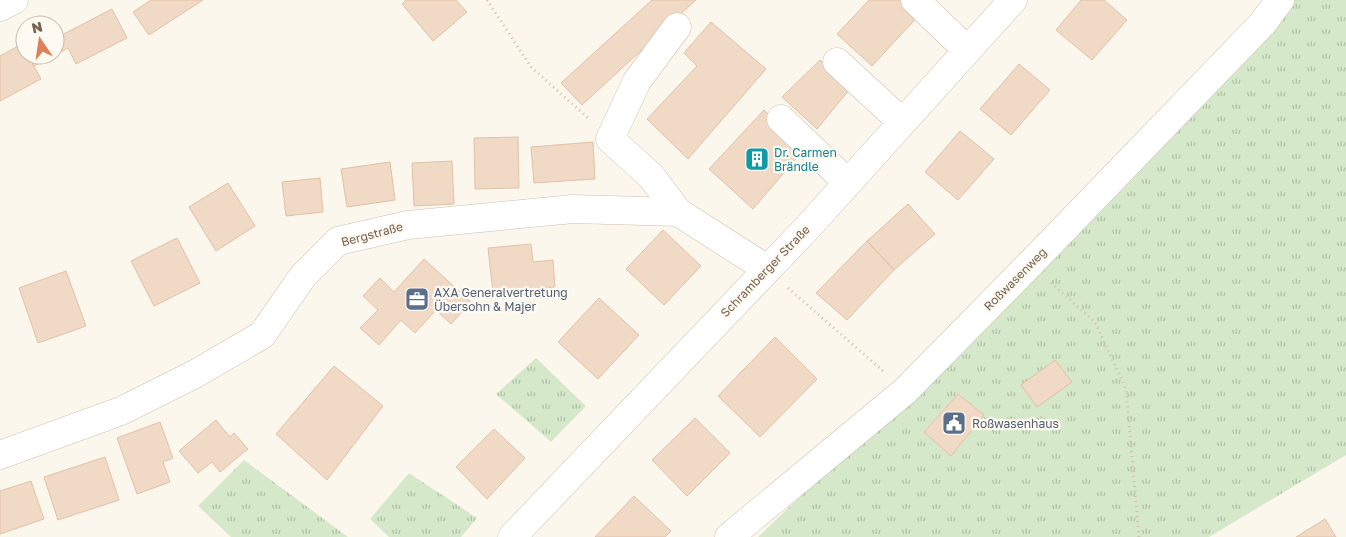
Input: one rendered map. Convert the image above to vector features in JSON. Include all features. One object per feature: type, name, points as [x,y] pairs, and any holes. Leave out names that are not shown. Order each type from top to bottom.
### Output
[{"type":"street","points":[[0,7],[14,0]]},
{"type":"street","points":[[915,0],[968,50]]},
{"type":"street","name":"Schramberger Straße","points":[[512,537],[848,183],[1013,0]]},
{"type":"street","name":"Roßwasenweg","points":[[729,537],[905,391],[1262,24],[1280,0]]},
{"type":"street","points":[[677,27],[637,81],[610,139],[651,176],[678,212],[767,269]]},
{"type":"street","points":[[837,62],[902,122]]},
{"type":"street","points":[[781,118],[848,183]]},
{"type":"street","name":"Bergstraße","points":[[0,455],[121,411],[195,374],[262,335],[303,276],[338,242],[408,225],[573,208],[678,212]]},
{"type":"path","points":[[487,0],[531,67],[610,139]]},
{"type":"path","points":[[1032,262],[1043,276],[1095,322],[1126,389],[1139,537]]},
{"type":"path","points":[[767,269],[905,391]]},
{"type":"green space","points":[[1289,0],[1346,0],[1346,455],[1209,537],[758,537],[1127,183]]},
{"type":"green space","points":[[536,358],[586,406],[551,442],[496,394]]},
{"type":"green space","points":[[244,460],[348,537],[231,537],[198,506]]},
{"type":"green space","points":[[409,473],[477,518],[461,537],[389,537],[370,519]]},
{"type":"building","points":[[151,0],[203,0],[149,35],[133,12]]},
{"type":"building","points":[[406,0],[456,0],[467,12],[433,41],[402,4]]},
{"type":"building","points":[[652,0],[696,0],[582,105],[561,83]]},
{"type":"building","points":[[869,0],[908,0],[922,12],[872,66],[837,34]]},
{"type":"building","points":[[1081,0],[1104,0],[1127,20],[1092,60],[1056,30]]},
{"type":"building","points":[[112,9],[127,38],[76,64],[68,48],[65,50],[65,33]]},
{"type":"building","points":[[711,22],[766,69],[688,159],[647,119],[697,66],[684,53]]},
{"type":"building","points":[[15,48],[15,65],[33,65],[41,79],[0,101],[0,56]]},
{"type":"building","points":[[820,60],[850,89],[817,129],[782,97]]},
{"type":"building","points":[[1019,64],[1050,90],[1011,135],[980,109]]},
{"type":"building","name":"Dr. Carmen Brändle","points":[[764,110],[805,148],[753,209],[709,169]]},
{"type":"building","points":[[960,131],[994,159],[958,200],[925,172]]},
{"type":"building","points":[[518,137],[519,188],[475,189],[474,138]]},
{"type":"building","points":[[593,142],[595,179],[534,183],[531,147]]},
{"type":"building","points":[[452,161],[454,204],[414,206],[412,163]]},
{"type":"building","points":[[390,162],[395,200],[347,207],[341,169]]},
{"type":"building","points":[[320,178],[323,212],[286,216],[282,182]]},
{"type":"building","points":[[228,183],[255,226],[216,251],[189,207]]},
{"type":"building","points":[[908,204],[935,234],[894,270],[867,241]]},
{"type":"building","points":[[663,230],[701,266],[664,305],[626,269]]},
{"type":"building","points":[[177,238],[200,283],[154,306],[131,261]]},
{"type":"building","points":[[867,241],[894,270],[847,320],[816,293]]},
{"type":"building","points":[[531,244],[533,262],[553,260],[555,287],[493,293],[488,248]]},
{"type":"building","name":"AXA Generalvertretung Übersohn & Majer","points":[[424,259],[471,302],[451,324],[436,310],[415,333],[401,320],[379,345],[360,328],[378,310],[363,296],[380,278],[394,292]]},
{"type":"building","points":[[66,271],[86,326],[38,343],[19,288]]},
{"type":"building","points":[[599,298],[639,335],[598,379],[558,342]]},
{"type":"building","points":[[775,337],[817,379],[760,437],[718,396]]},
{"type":"building","points":[[1055,360],[1072,382],[1037,407],[1021,385]]},
{"type":"building","points":[[334,366],[383,406],[327,480],[276,434]]},
{"type":"building","name":"Roßwasenhaus","points":[[958,394],[984,415],[951,456],[924,432]]},
{"type":"building","points":[[695,418],[730,453],[687,496],[652,460]]},
{"type":"building","points":[[216,420],[230,437],[234,433],[248,449],[220,472],[212,462],[198,473],[179,451]]},
{"type":"building","points":[[160,422],[173,458],[163,462],[170,482],[137,494],[117,438]]},
{"type":"building","points":[[494,429],[525,458],[487,499],[456,467]]},
{"type":"building","points":[[105,457],[119,500],[58,520],[44,477]]},
{"type":"building","points":[[31,481],[44,519],[0,534],[0,491]]},
{"type":"building","points":[[634,496],[671,531],[665,537],[595,537]]},
{"type":"building","points":[[1325,519],[1336,537],[1296,537]]},
{"type":"place","name":"Dr. Carmen Brändle","points":[[757,159]]},
{"type":"place","name":"AXA Generalvertretung Übersohn & Majer","points":[[417,299]]},
{"type":"place","name":"Roßwasenhaus","points":[[954,423]]}]
